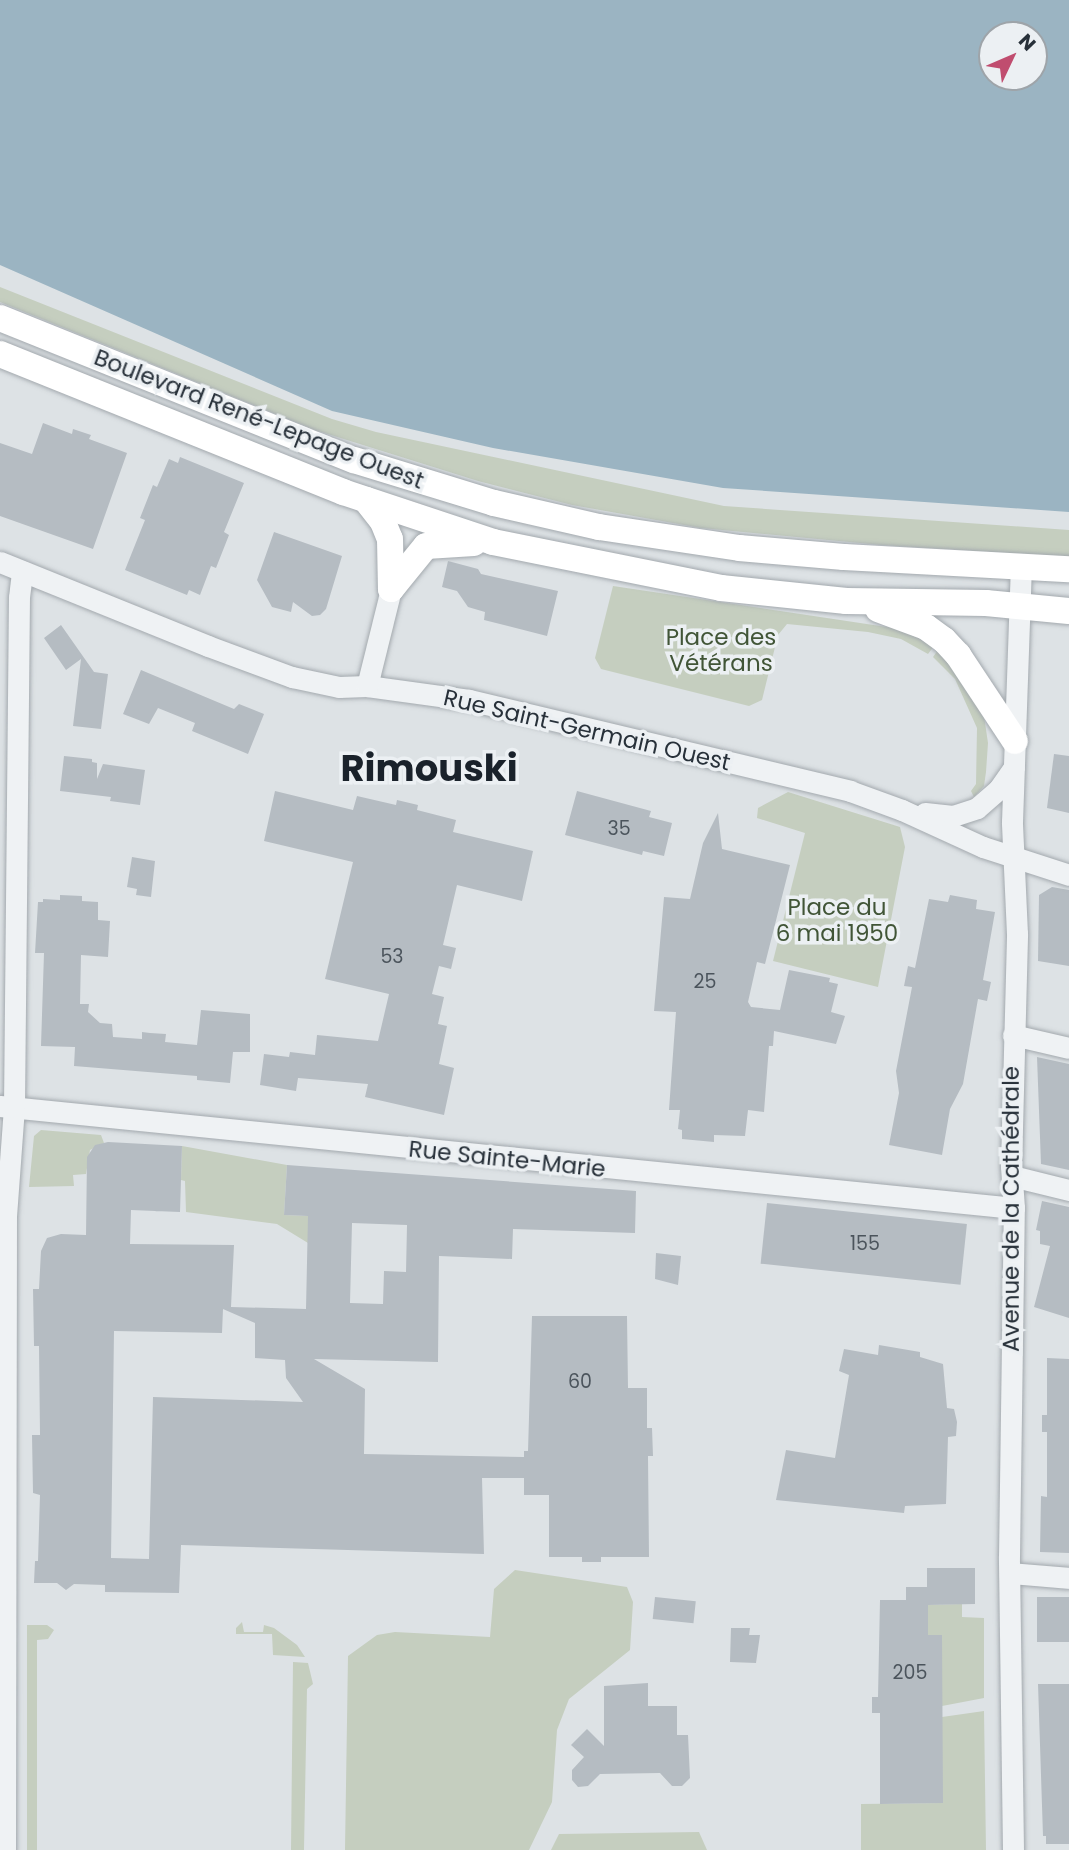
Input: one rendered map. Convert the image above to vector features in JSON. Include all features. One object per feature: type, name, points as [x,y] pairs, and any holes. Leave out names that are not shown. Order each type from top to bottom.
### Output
[{"type":"main road","name":"Boulevard René-Lepage Ouest","points":[[0,318],[354,460],[494,503],[599,527],[739,548],[1069,569]]},
{"type":"main road","name":"Boulevard René-Lepage Ouest","points":[[0,355],[366,500],[493,542],[721,588],[846,601],[1020,605],[1069,611]]},
{"type":"main road","points":[[366,500],[383,522],[390,539],[391,589]]},
{"type":"main road","points":[[391,589],[426,546],[493,542]]},
{"type":"main road","points":[[846,601],[899,615],[939,636],[958,654],[1014,754]]},
{"type":"street","name":"Rue Saint-Germain Ouest","points":[[0,562],[292,677],[339,687],[367,686],[469,700],[551,717],[850,792],[902,810],[983,847],[1069,875]]},
{"type":"street","name":"Avenue de la Cathédrale","points":[[1013,1850],[1010,1573],[1013,1035],[1017,934],[1014,754],[1021,568]]},
{"type":"street","points":[[5,1850],[9,813],[22,571]]},
{"type":"street","points":[[367,686],[391,589]]},
{"type":"street","points":[[902,810],[937,815],[966,813],[986,802],[1014,754]]},
{"type":"street","points":[[1013,1035],[1069,1048]]},
{"type":"street","name":"Rue Sainte-Marie","points":[[7,1107],[1014,1208]]},
{"type":"street","points":[[1012,1176],[1069,1190]]},
{"type":"street","points":[[1010,1573],[1069,1578]]},
{"type":"green space","points":[[0,287],[332,419],[376,432],[724,506],[1069,530],[1069,557],[881,545],[701,528],[572,505],[478,481],[315,430],[0,302]]},
{"type":"green space","name":"Place des Vétérans","points":[[613,586],[900,629],[934,646],[928,654],[901,639],[868,632],[787,624],[778,635],[762,700],[749,706],[601,669],[595,658]]},
{"type":"green space","points":[[938,650],[947,658],[984,716],[988,743],[986,772],[984,786],[974,797],[971,791],[976,784],[977,728],[955,679],[933,657]]},
{"type":"green space","name":"Place du 6 mai 1950","points":[[788,792],[900,827],[905,847],[878,987],[773,961],[805,833],[757,818],[758,808]]},
{"type":"green space","points":[[41,1130],[101,1135],[104,1143],[90,1150],[86,1174],[73,1175],[74,1186],[29,1187],[34,1136]]},
{"type":"green space","points":[[182,1146],[287,1165],[284,1215],[308,1216],[308,1243],[277,1224],[186,1212],[185,1181],[181,1180]]},
{"type":"green space","points":[[515,1570],[627,1587],[633,1602],[630,1650],[569,1699],[557,1730],[552,1802],[529,1850],[345,1850],[348,1656],[377,1635],[395,1632],[490,1637],[494,1589]]},
{"type":"green space","points":[[962,1604],[962,1617],[984,1618],[984,1698],[942,1706],[928,1635],[928,1605]]},
{"type":"green space","points":[[242,1622],[244,1632],[263,1632],[264,1625],[274,1628],[297,1645],[305,1657],[273,1655],[272,1634],[236,1634],[236,1628]]},
{"type":"green space","points":[[27,1625],[47,1625],[54,1630],[48,1639],[37,1640],[37,1850],[27,1850]]},
{"type":"green space","points":[[293,1662],[308,1663],[313,1684],[307,1689],[304,1850],[291,1850]]},
{"type":"green space","points":[[984,1711],[986,1850],[861,1850],[861,1804],[942,1803],[942,1717]]},
{"type":"green space","points":[[699,1832],[707,1850],[551,1850],[559,1834]]},
{"type":"water","points":[[0,0],[1069,0],[1069,512],[723,488],[493,448],[332,411],[0,265]]},
{"type":"building","points":[[43,423],[72,434],[73,429],[91,435],[89,439],[127,453],[93,549],[0,516],[0,443],[32,454]]},
{"type":"building","points":[[180,457],[244,483],[224,532],[229,535],[216,568],[211,566],[200,595],[189,590],[187,595],[125,570],[145,520],[140,518],[153,485],[157,487],[169,459],[178,463]]},
{"type":"building","points":[[274,532],[342,556],[326,609],[320,615],[312,616],[293,602],[291,612],[272,607],[257,580]]},
{"type":"building","points":[[448,561],[478,569],[481,574],[558,591],[547,636],[484,620],[485,612],[468,607],[457,591],[442,587]]},
{"type":"building","points":[[61,625],[94,672],[108,674],[101,729],[73,726],[81,659],[66,670],[44,638]]},
{"type":"building","points":[[141,670],[234,709],[239,704],[264,714],[248,754],[192,731],[195,723],[158,708],[149,724],[123,714]]},
{"type":"building","points":[[1054,754],[1069,756],[1069,813],[1047,808]]},
{"type":"building","points":[[64,756],[92,759],[92,762],[97,763],[97,779],[103,764],[145,770],[140,805],[110,801],[111,797],[60,791]]},
{"type":"building","points":[[275,791],[353,810],[357,796],[396,805],[397,800],[418,805],[417,810],[456,820],[453,832],[533,851],[522,901],[457,885],[443,945],[456,948],[451,969],[439,966],[432,994],[444,997],[438,1024],[447,1026],[439,1064],[454,1068],[444,1115],[365,1097],[368,1084],[298,1078],[296,1091],[260,1085],[264,1054],[289,1057],[290,1052],[315,1055],[317,1035],[378,1041],[389,994],[325,979],[353,862],[264,841]]},
{"type":"building","points":[[577,791],[651,811],[649,817],[672,823],[664,856],[643,851],[642,855],[565,835]]},
{"type":"building","points":[[718,813],[722,849],[790,865],[765,964],[757,962],[748,1002],[751,1007],[780,1010],[789,970],[830,978],[829,982],[838,984],[831,1012],[845,1016],[836,1044],[774,1031],[773,1046],[769,1046],[764,1112],[748,1110],[745,1136],[714,1135],[714,1142],[682,1139],[682,1130],[678,1129],[680,1110],[669,1110],[676,1012],[654,1011],[664,897],[690,899],[703,843]]},
{"type":"building","points":[[132,857],[155,861],[151,897],[136,895],[137,889],[127,887]]},
{"type":"building","points":[[1052,887],[1069,890],[1069,966],[1038,961],[1039,895]]},
{"type":"building","points":[[60,895],[82,896],[82,901],[98,902],[98,920],[110,921],[108,957],[81,955],[80,1004],[89,1004],[88,1012],[100,1023],[112,1024],[113,1037],[142,1039],[142,1032],[166,1034],[165,1042],[197,1045],[201,1010],[250,1014],[250,1052],[233,1052],[230,1083],[197,1080],[197,1076],[74,1066],[75,1047],[41,1046],[44,953],[35,953],[38,902],[43,902],[43,899],[60,900]]},
{"type":"building","points":[[950,895],[977,900],[976,909],[995,912],[983,980],[991,982],[987,1001],[978,999],[963,1084],[950,1109],[942,1155],[889,1145],[899,1093],[896,1071],[912,987],[904,986],[908,966],[915,968],[929,899],[948,902]]},
{"type":"building","points":[[1037,1057],[1069,1064],[1069,1170],[1041,1164]]},
{"type":"building","points":[[108,1142],[182,1146],[180,1212],[131,1210],[130,1244],[234,1245],[231,1307],[306,1309],[308,1216],[284,1215],[287,1165],[636,1191],[635,1233],[513,1229],[512,1259],[439,1256],[438,1362],[314,1359],[365,1389],[364,1454],[524,1457],[524,1451],[528,1451],[532,1316],[627,1316],[628,1388],[647,1388],[647,1428],[652,1428],[653,1456],[648,1456],[649,1557],[601,1557],[601,1562],[582,1562],[582,1557],[549,1557],[549,1495],[524,1495],[524,1478],[482,1478],[484,1554],[181,1545],[179,1593],[105,1592],[105,1585],[74,1584],[66,1590],[57,1583],[34,1583],[35,1561],[38,1561],[40,1495],[33,1493],[32,1435],[40,1435],[39,1346],[34,1346],[33,1289],[39,1289],[41,1251],[47,1238],[61,1234],[86,1235],[87,1157],[95,1145]],"holes":[[[352,1223],[407,1225],[406,1272],[384,1271],[383,1304],[350,1303]],[[223,1309],[255,1323],[255,1358],[285,1360],[286,1378],[303,1402],[153,1397],[149,1559],[111,1558],[114,1331],[222,1333]]]},
{"type":"building","points":[[1042,1201],[1069,1207],[1069,1318],[1034,1307],[1050,1246],[1040,1244],[1040,1231],[1036,1230]]},
{"type":"building","points":[[767,1203],[967,1224],[961,1285],[761,1264]]},
{"type":"building","points":[[656,1253],[681,1256],[678,1285],[655,1279]]},
{"type":"building","points":[[879,1345],[920,1352],[920,1357],[943,1364],[947,1408],[954,1409],[957,1422],[956,1436],[948,1437],[946,1504],[905,1506],[904,1513],[776,1500],[786,1450],[835,1458],[849,1375],[839,1371],[844,1349],[878,1355]]},
{"type":"building","points":[[1047,1358],[1069,1359],[1069,1553],[1040,1552],[1041,1496],[1047,1497],[1047,1432],[1042,1432],[1042,1415],[1047,1415]]},
{"type":"building","points":[[927,1568],[975,1568],[975,1604],[928,1605],[928,1635],[942,1635],[943,1803],[880,1804],[880,1713],[872,1713],[872,1697],[878,1697],[880,1600],[906,1600],[906,1587],[927,1587]]},
{"type":"building","points":[[655,1597],[696,1601],[693,1623],[653,1619]]},
{"type":"building","points":[[1037,1597],[1069,1597],[1069,1642],[1037,1642]]},
{"type":"building","points":[[731,1628],[750,1628],[749,1635],[760,1635],[756,1663],[730,1662]]},
{"type":"building","points":[[648,1683],[648,1706],[677,1706],[677,1735],[688,1735],[690,1778],[682,1786],[672,1786],[660,1773],[600,1774],[588,1786],[578,1787],[572,1780],[572,1770],[584,1757],[571,1745],[587,1729],[604,1746],[604,1686]]},
{"type":"building","points":[[1038,1684],[1069,1684],[1069,1844],[1046,1844],[1046,1836],[1043,1836]]},
{"type":"district","name":"Rimouski","points":[[429,768]]}]
